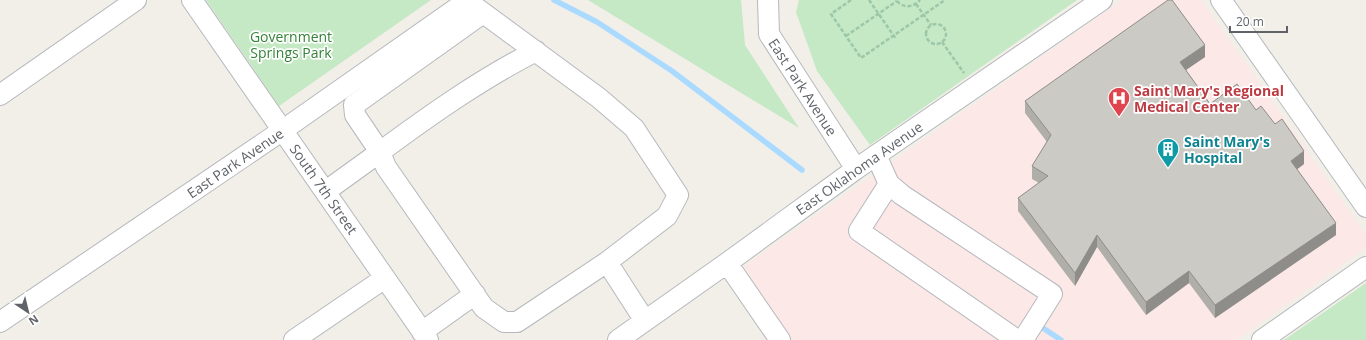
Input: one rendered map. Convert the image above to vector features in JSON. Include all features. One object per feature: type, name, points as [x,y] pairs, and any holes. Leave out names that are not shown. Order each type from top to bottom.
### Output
[{"type":"street","points":[[0,95],[136,0]]},
{"type":"street","name":"South 7th Street","points":[[192,0],[326,191],[425,336]]},
{"type":"street","name":"East Park Avenue","points":[[768,0],[769,34],[856,169]]},
{"type":"street","name":"East Oklahoma Avenue","points":[[618,340],[856,169],[1102,0]]},
{"type":"street","points":[[1221,0],[1366,207]]},
{"type":"street","points":[[468,1],[599,98],[634,128],[678,195],[667,216],[607,262],[517,322],[504,322],[484,308],[386,166],[380,152],[355,115],[354,105],[483,13]]},
{"type":"street","name":"East Park Avenue","points":[[0,322],[283,130],[468,1]]},
{"type":"street","points":[[326,191],[445,105],[504,67],[536,51]]},
{"type":"street","points":[[876,155],[889,184],[1052,294],[1023,340]]},
{"type":"street","points":[[889,184],[859,231],[1017,340]]},
{"type":"street","points":[[607,262],[645,322]]},
{"type":"street","points":[[727,263],[780,340]]},
{"type":"street","points":[[1262,340],[1366,267]]},
{"type":"street","points":[[294,340],[385,278]]},
{"type":"street","points":[[425,336],[474,294]]},
{"type":"path","points":[[851,0],[831,14],[861,58],[945,0]]},
{"type":"path","points":[[869,0],[896,40]]},
{"type":"path","points":[[846,36],[897,0],[904,6],[908,7],[916,4],[920,0]]},
{"type":"path","points":[[916,4],[931,25]]},
{"type":"path","points":[[939,24],[944,27],[947,34],[942,42],[935,44],[927,38],[926,31],[931,25],[939,24]]},
{"type":"path","points":[[942,42],[974,88]]},
{"type":"shaded area","name":"Saint Mary's Regional Medical Center","points":[[1122,0],[1201,0],[1366,235],[1366,248],[1236,340],[792,340],[741,268]]},
{"type":"green space","name":"Government Springs Park","points":[[206,0],[431,0],[279,106]]},
{"type":"green space","points":[[588,0],[741,0],[745,45],[799,128]]},
{"type":"green space","points":[[799,0],[1077,0],[870,145],[817,71],[796,12]]},
{"type":"green space","points":[[1366,283],[1366,340],[1284,340]]},
{"type":"building","name":"Saint Mary's Hospital","points":[[1168,0],[1172,0],[1205,45],[1180,62],[1210,104],[1237,84],[1256,110],[1261,106],[1275,124],[1282,119],[1304,151],[1291,161],[1336,223],[1215,305],[1189,271],[1146,302],[1097,235],[1075,273],[1018,198],[1048,176],[1032,166],[1051,135],[1025,101]]},
{"type":"waterway","points":[[554,0],[597,22],[672,71],[802,170]]},
{"type":"waterway","points":[[1043,328],[1061,340]]},
{"type":"place","name":"Saint Mary's Regional Medical Center","points":[[1119,118]]},
{"type":"place","name":"Saint Mary's Hospital","points":[[1168,168]]}]
